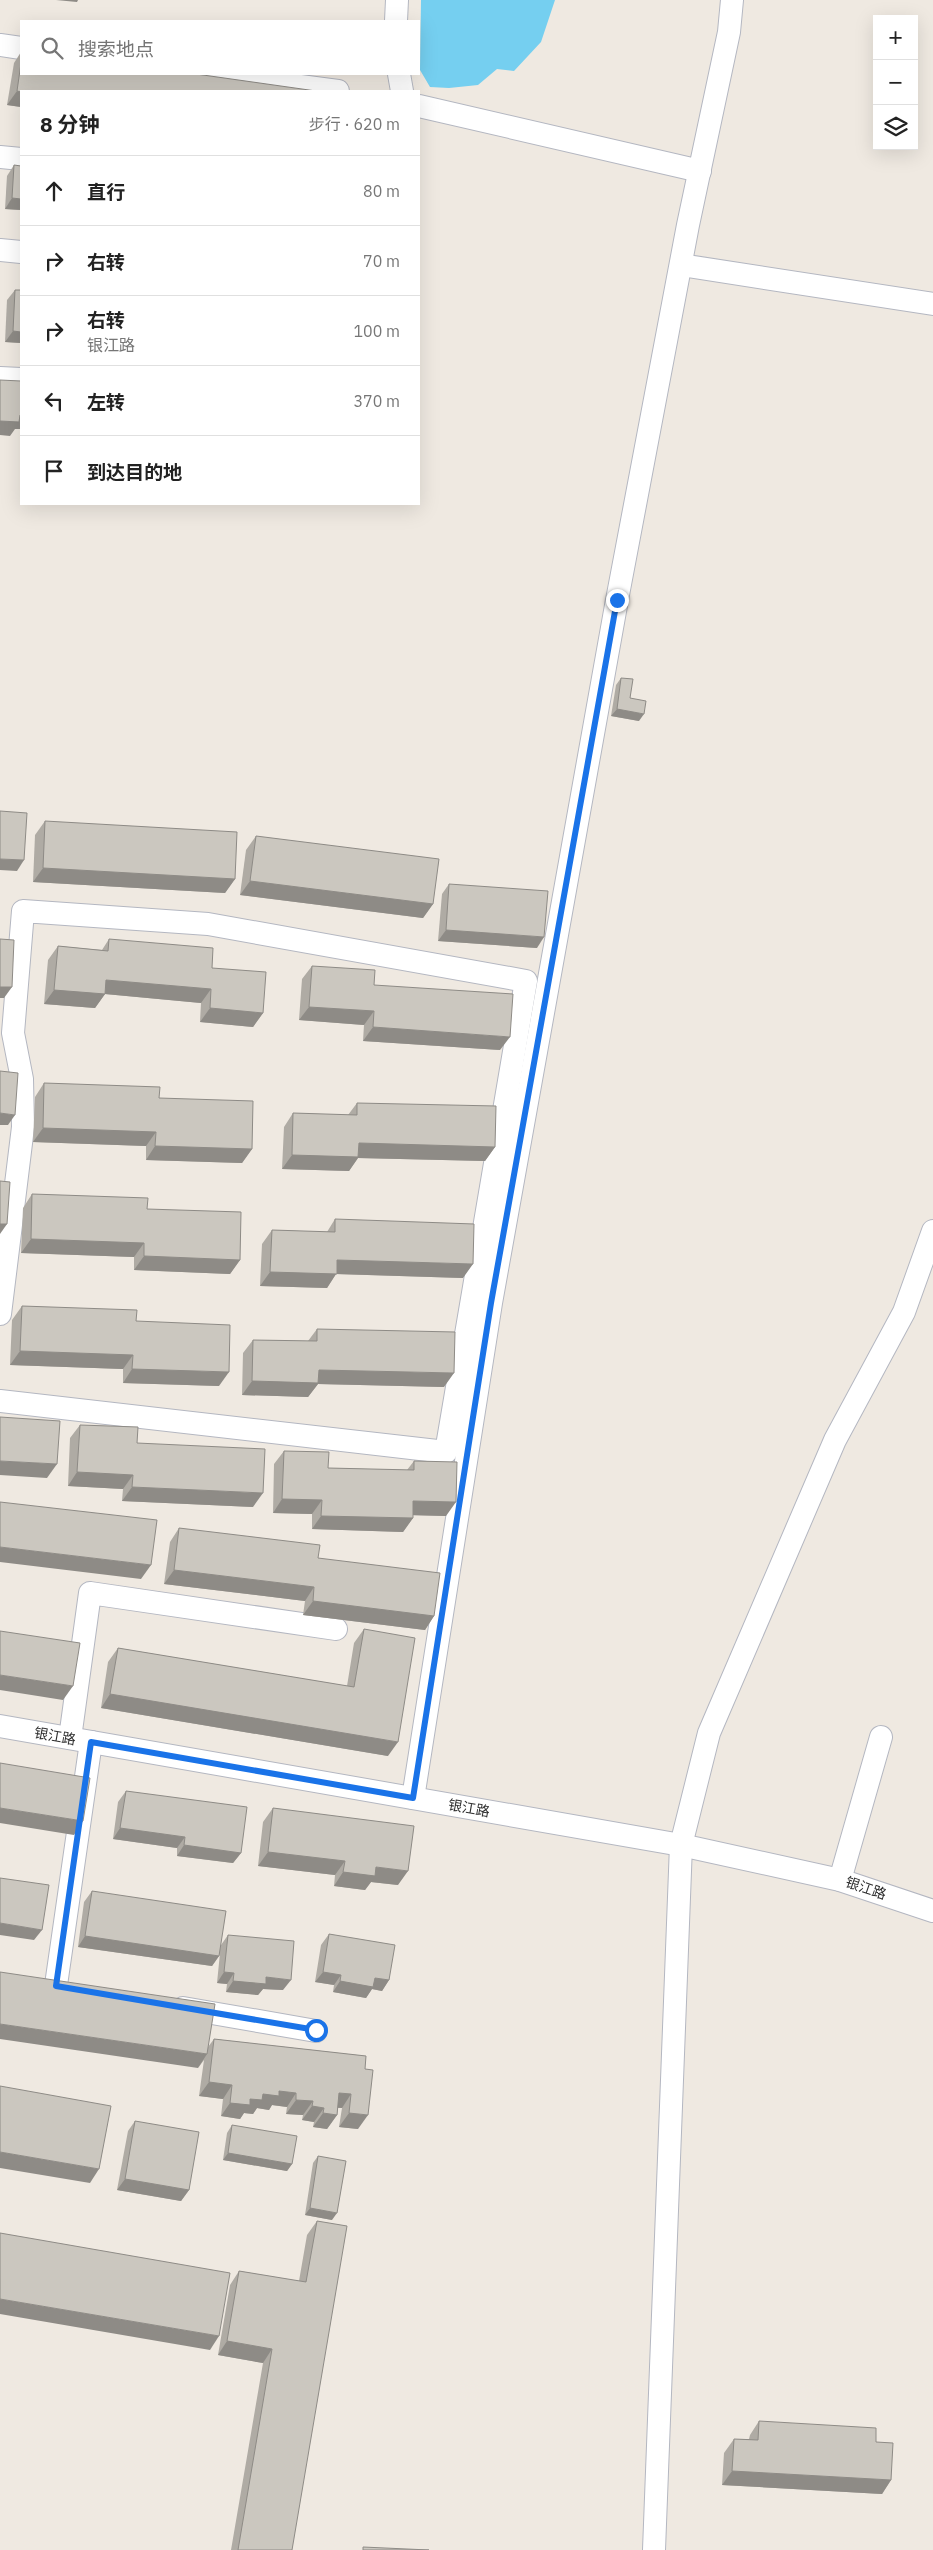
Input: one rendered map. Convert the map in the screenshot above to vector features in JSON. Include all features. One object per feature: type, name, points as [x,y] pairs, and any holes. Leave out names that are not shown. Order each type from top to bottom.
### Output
[{"type":"street","points":[[396,20],[397,0]]},
{"type":"street","points":[[413,1798],[491,1303],[616,610],[680,265],[729,32],[732,0]]},
{"type":"street","points":[[0,45],[20,48]]},
{"type":"street","points":[[218,75],[330,90]]},
{"type":"street","points":[[399,75],[402,90]]},
{"type":"street","points":[[420,106],[700,171]]},
{"type":"street","points":[[0,156],[20,159]]},
{"type":"street","points":[[0,250],[20,252]]},
{"type":"street","points":[[680,265],[933,304]]},
{"type":"street","points":[[0,378],[20,379]]},
{"type":"street","points":[[0,1314],[23,1127],[22,1079],[7,1033],[23,912],[208,924],[526,981],[446,1452],[0,1401]]},
{"type":"street","points":[[654,2550],[680,1844],[710,1733],[835,1440],[904,1312],[933,1231]]},
{"type":"street","points":[[56,1986],[80,1740],[90,1594],[336,1629]]},
{"type":"street","name":"银江路","points":[[0,1726],[680,1844],[840,1880],[933,1911]]},
{"type":"street","points":[[840,1880],[881,1737]]},
{"type":"street","points":[[162,2004],[316,2030]]},
{"type":"water","points":[[421,0],[555,0],[541,42],[514,71],[497,69],[478,85],[449,88],[430,87],[420,70]]},
{"type":"building","points":[[20,70],[20,75],[203,75],[309,90],[20,90],[20,92],[17,91]]},
{"type":"building","points":[[14,165],[20,166],[20,199],[12,198]]},
{"type":"building","points":[[15,290],[20,290],[20,332],[13,331]]},
{"type":"building","points":[[0,380],[20,381],[19,422],[0,421]]},
{"type":"building","points":[[621,678],[633,679],[630,698],[646,701],[644,714],[617,709]]},
{"type":"building","points":[[0,811],[27,813],[24,860],[0,859]]},
{"type":"building","points":[[45,821],[237,832],[235,879],[43,868]]},
{"type":"building","points":[[256,836],[439,859],[433,904],[250,881]]},
{"type":"building","points":[[449,884],[548,891],[544,937],[446,930]]},
{"type":"building","points":[[0,939],[14,940],[12,987],[0,987]]},
{"type":"building","points":[[109,939],[213,948],[212,968],[266,972],[263,1013],[210,1008],[211,989],[106,980],[105,994],[54,990],[58,946],[108,951]]},
{"type":"building","points":[[312,966],[375,970],[374,985],[513,994],[510,1037],[373,1027],[374,1011],[309,1007]]},
{"type":"building","points":[[0,1071],[18,1073],[15,1115],[0,1113]]},
{"type":"building","points":[[44,1083],[160,1087],[159,1098],[253,1101],[252,1149],[155,1146],[156,1132],[43,1128]]},
{"type":"building","points":[[357,1103],[496,1106],[495,1147],[359,1143],[358,1157],[292,1155],[293,1113],[357,1115]]},
{"type":"building","points":[[0,1181],[10,1182],[7,1224],[0,1224]]},
{"type":"building","points":[[32,1194],[148,1198],[147,1209],[241,1212],[240,1260],[144,1256],[144,1243],[31,1239]]},
{"type":"building","points":[[335,1219],[474,1224],[473,1264],[337,1260],[337,1274],[270,1272],[272,1230],[335,1232]]},
{"type":"building","points":[[22,1306],[137,1310],[136,1321],[230,1325],[229,1372],[132,1369],[133,1355],[20,1351]]},
{"type":"building","points":[[317,1329],[455,1332],[454,1373],[319,1370],[318,1383],[252,1381],[253,1340],[317,1341]]},
{"type":"building","points":[[0,1417],[60,1421],[57,1464],[0,1461]]},
{"type":"building","points":[[80,1425],[138,1427],[137,1443],[265,1449],[263,1493],[132,1487],[133,1475],[77,1472]]},
{"type":"building","points":[[284,1451],[329,1452],[328,1468],[414,1470],[414,1461],[457,1462],[456,1502],[413,1501],[413,1518],[321,1516],[322,1500],[282,1499]]},
{"type":"building","points":[[0,1502],[157,1520],[151,1565],[0,1547]]},
{"type":"building","points":[[179,1528],[320,1545],[318,1558],[440,1573],[434,1616],[313,1601],[314,1587],[174,1570]]},
{"type":"building","points":[[364,1629],[415,1638],[398,1742],[110,1694],[118,1648],[354,1687]]},
{"type":"building","points":[[0,1631],[80,1643],[73,1686],[0,1675]]},
{"type":"building","points":[[0,1763],[90,1778],[83,1821],[0,1808]]},
{"type":"building","points":[[126,1791],[247,1807],[241,1853],[184,1845],[185,1837],[120,1828]]},
{"type":"building","points":[[273,1808],[414,1826],[408,1871],[376,1867],[375,1876],[343,1872],[345,1861],[268,1852]]},
{"type":"building","points":[[0,1878],[49,1885],[42,1930],[0,1923]]},
{"type":"building","points":[[92,1891],[226,1911],[219,1956],[85,1936]]},
{"type":"building","points":[[329,1934],[395,1945],[389,1980],[375,1978],[373,1987],[340,1981],[341,1975],[323,1972]]},
{"type":"building","points":[[228,1935],[294,1941],[291,1980],[266,1977],[266,1984],[233,1981],[234,1973],[224,1972]]},
{"type":"building","points":[[0,1972],[215,2004],[207,2054],[0,2024]]},
{"type":"building","points":[[214,2039],[366,2056],[365,2069],[373,2070],[368,2115],[349,2113],[351,2094],[339,2093],[337,2115],[323,2113],[324,2108],[312,2106],[313,2101],[296,2100],[296,2093],[279,2091],[279,2096],[263,2094],[262,2100],[250,2099],[250,2105],[230,2103],[232,2085],[209,2082]]},
{"type":"building","points":[[0,2086],[111,2106],[99,2169],[0,2152]]},
{"type":"building","points":[[135,2121],[199,2132],[189,2190],[125,2179]]},
{"type":"building","points":[[232,2125],[297,2136],[292,2164],[228,2153]]},
{"type":"building","points":[[318,2156],[346,2161],[337,2213],[310,2208]]},
{"type":"building","points":[[317,2221],[347,2226],[292,2550],[238,2550],[272,2349],[227,2341],[239,2271],[306,2282]]},
{"type":"building","points":[[0,2233],[230,2273],[219,2336],[0,2299]]},
{"type":"building","points":[[759,2421],[876,2428],[876,2442],[893,2443],[891,2480],[732,2471],[734,2439],[758,2440]]},
{"type":"building","points":[[363,2547],[429,2550],[363,2550]]},
{"type":"route","points":[[316,2030],[56,1986],[91,1742],[413,1798],[491,1303],[617,600]]}]
